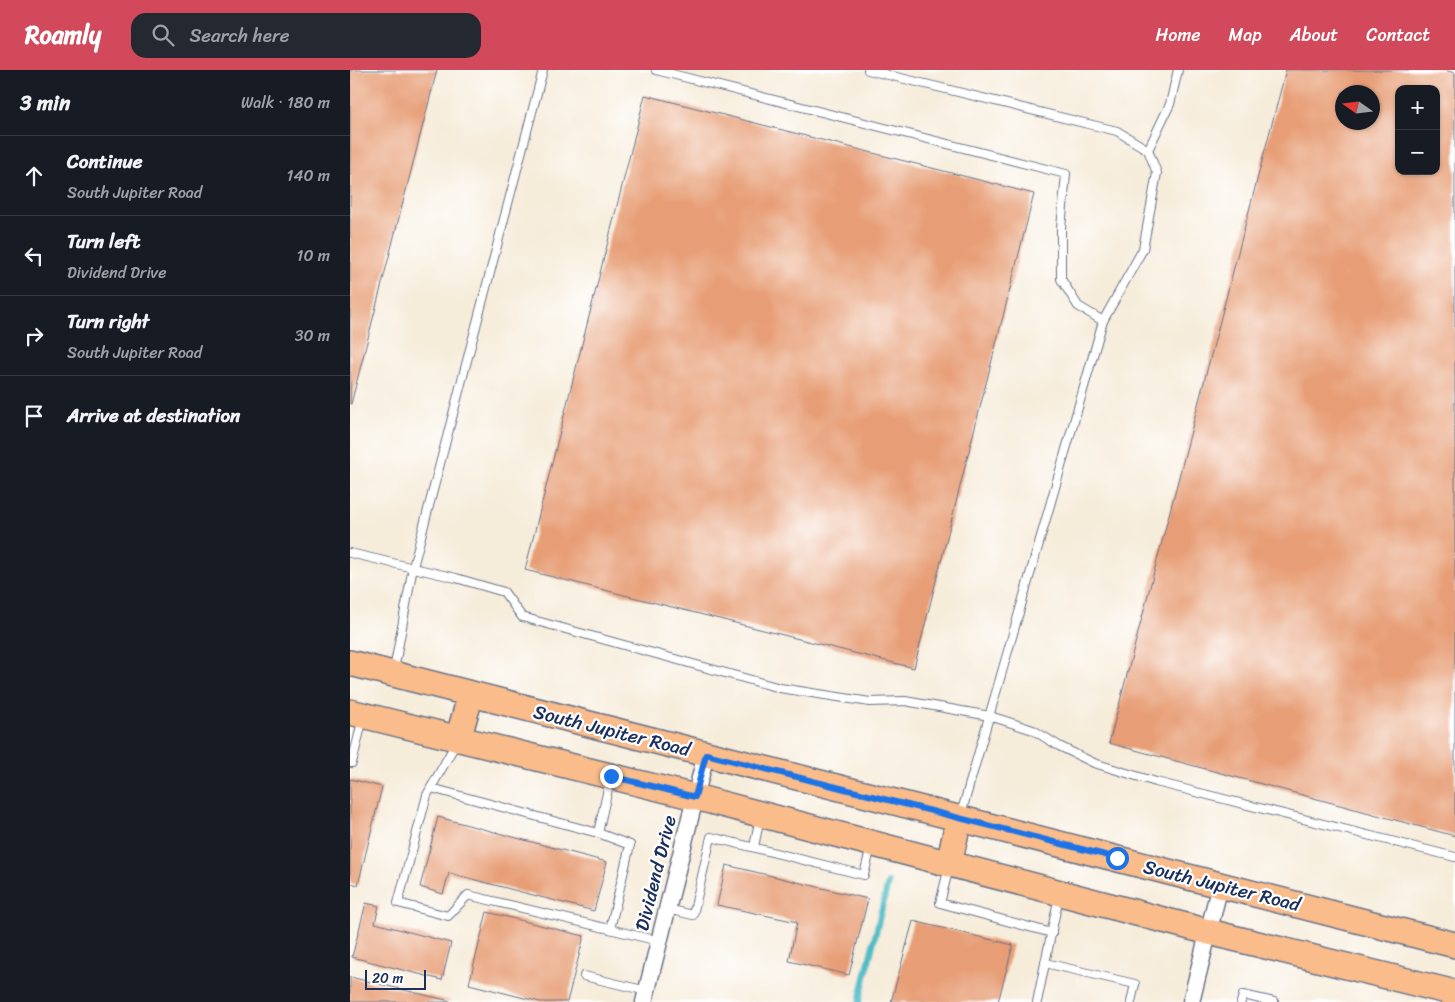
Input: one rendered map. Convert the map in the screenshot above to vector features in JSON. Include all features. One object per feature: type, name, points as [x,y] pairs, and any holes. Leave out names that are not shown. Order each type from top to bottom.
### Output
[{"type":"main road","name":"South Jupiter Road","points":[[350,663],[1455,945]]},
{"type":"main road","points":[[458,739],[471,694]]},
{"type":"main road","points":[[357,714],[695,797],[1209,932],[1455,993]]},
{"type":"main road","points":[[949,864],[960,818]]},
{"type":"street","name":"Dividend Drive","points":[[646,996],[706,754]]},
{"type":"street","points":[[1191,1002],[1220,885]]},
{"type":"lane","points":[[394,674],[413,568],[543,70]]},
{"type":"lane","points":[[656,70],[1066,174],[1061,228],[1061,279],[1078,306],[1103,321]]},
{"type":"lane","points":[[868,70],[1117,131],[1148,150],[1158,173],[1143,249],[1103,321],[960,818]]},
{"type":"lane","points":[[1148,150],[1170,104],[1178,70]]},
{"type":"lane","points":[[350,553],[456,578],[504,592],[522,617],[780,688],[870,702],[905,701],[990,716],[1033,730],[1059,746],[1094,763],[1156,782],[1455,857]]},
{"type":"lane","points":[[350,763],[352,763],[357,714]]},
{"type":"lane","points":[[458,739],[427,795],[398,903],[448,916],[468,895],[659,941]]},
{"type":"lane","points":[[598,833],[611,776]]},
{"type":"lane","points":[[431,788],[598,833],[630,845],[610,929]]},
{"type":"lane","points":[[754,847],[761,815]]},
{"type":"lane","points":[[667,909],[693,915],[711,837],[864,875],[872,844]]},
{"type":"lane","points":[[949,864],[940,903],[1052,933]]},
{"type":"lane","points":[[1037,1002],[1060,893]]},
{"type":"lane","points":[[1046,963],[1135,984],[1131,1002]]},
{"type":"lane","points":[[584,976],[646,996]]},
{"type":"lane","points":[[1241,1002],[1243,995],[1274,1002]]},
{"type":"building","points":[[350,70],[437,70],[351,404],[350,404]]},
{"type":"building","points":[[1286,70],[1444,70],[1455,73],[1455,836],[1109,743]]},
{"type":"building","points":[[645,95],[1034,194],[914,668],[525,570]]},
{"type":"building","points":[[350,779],[382,787],[358,885],[350,883]]},
{"type":"building","points":[[438,817],[607,862],[594,911],[449,873],[443,894],[420,887]]},
{"type":"building","points":[[726,865],[868,899],[849,975],[789,961],[797,922],[717,905]]},
{"type":"building","points":[[366,903],[379,906],[375,923],[451,943],[442,980],[352,957]]},
{"type":"building","points":[[487,912],[584,936],[567,1002],[540,1002],[469,984]]},
{"type":"building","points":[[913,921],[1013,945],[998,1002],[891,1002]]},
{"type":"building","points":[[350,977],[450,1001],[450,1002],[350,1002]]},
{"type":"waterway","points":[[859,1002],[888,883]]},
{"type":"route","points":[[611,776],[695,797],[706,754],[1117,858]]}]
